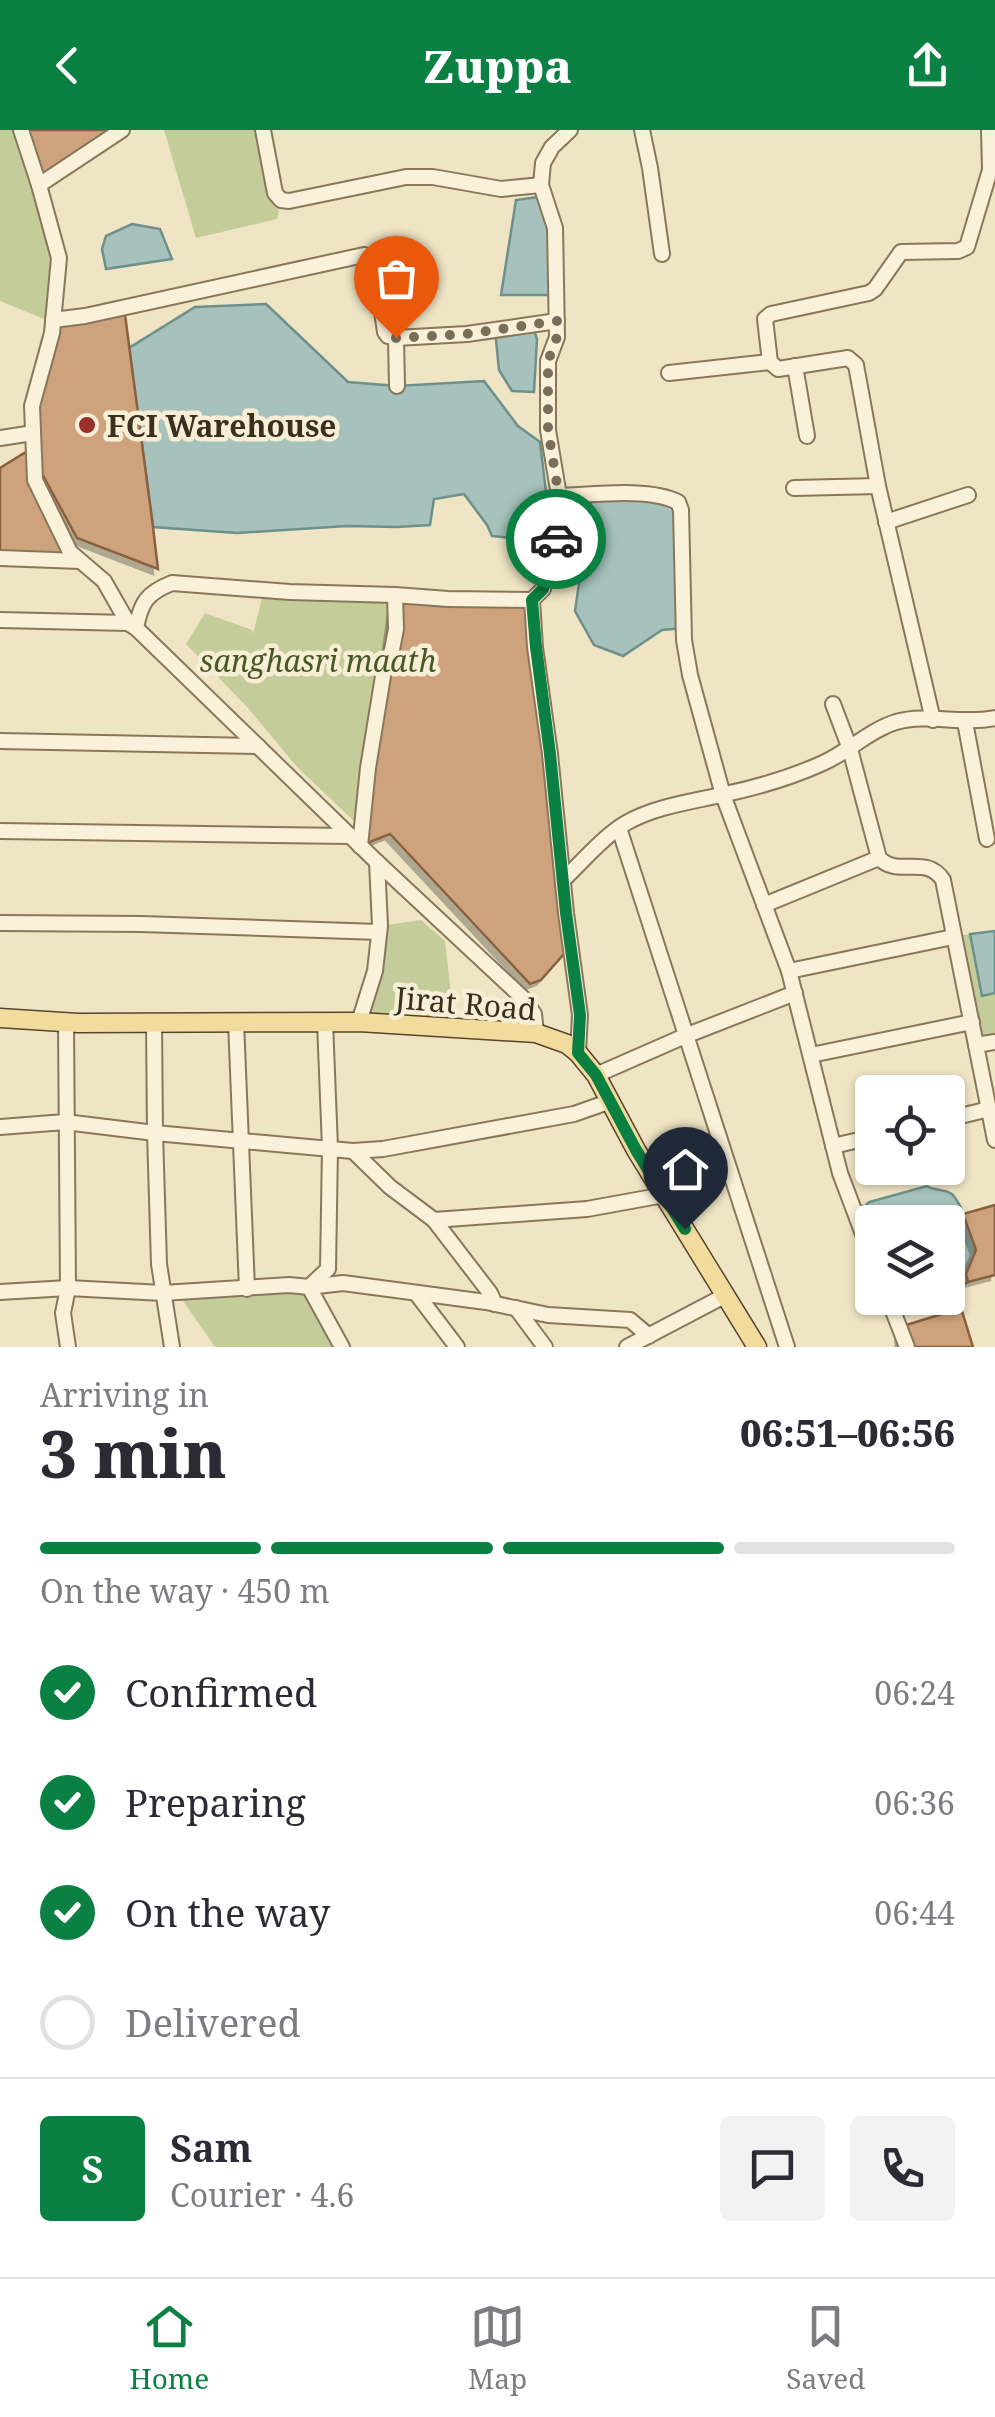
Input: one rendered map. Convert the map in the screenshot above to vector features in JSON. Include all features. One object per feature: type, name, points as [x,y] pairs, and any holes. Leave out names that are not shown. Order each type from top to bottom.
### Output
[{"type":"main road","name":"Jirat Road","points":[[0,1018],[66,1022],[359,1022],[536,1033],[556,1039],[578,1053],[596,1075],[636,1150],[758,1347]]},
{"type":"street","points":[[21,130],[59,258],[53,320],[32,406],[36,480],[70,552],[104,581],[132,626],[524,999],[534,1014],[536,1033]]},
{"type":"street","points":[[40,185],[122,130]]},
{"type":"street","points":[[263,130],[275,193],[280,200],[406,176],[501,189],[542,185]]},
{"type":"street","points":[[132,626],[148,597],[172,584],[448,599],[532,600],[543,589],[556,536],[559,496],[548,430],[548,361],[557,337],[555,228],[542,185],[543,163],[552,146],[570,130]]},
{"type":"street","points":[[642,130],[662,254]]},
{"type":"street","points":[[933,720],[878,486],[854,360],[844,358],[778,369],[770,362],[765,324],[767,316],[869,293],[901,252],[958,251],[967,247],[990,170],[988,130]]},
{"type":"street","points":[[53,320],[364,255],[375,265],[385,332],[396,338],[466,334],[557,321]]},
{"type":"street","points":[[396,338],[396,386]]},
{"type":"street","points":[[669,374],[770,362]]},
{"type":"street","points":[[795,366],[806,436]]},
{"type":"street","points":[[0,438],[33,433]]},
{"type":"street","points":[[794,488],[878,486]]},
{"type":"street","points":[[559,496],[626,494],[667,497],[678,502],[686,657],[724,795],[796,993],[833,1146],[855,1216]]},
{"type":"street","points":[[886,522],[968,495]]},
{"type":"street","points":[[0,558],[80,560]]},
{"type":"street","points":[[355,841],[384,670],[396,629],[395,595]]},
{"type":"street","points":[[532,600],[580,1015],[578,1053]]},
{"type":"street","points":[[0,620],[132,626]]},
{"type":"street","points":[[833,704],[850,749],[878,858],[888,866],[931,868],[944,880],[995,1140]]},
{"type":"street","points":[[563,880],[630,820],[680,803],[771,783],[824,763],[895,722],[995,718]]},
{"type":"street","points":[[964,722],[988,840]]},
{"type":"street","points":[[0,741],[258,746]]},
{"type":"street","points":[[619,828],[787,1347]]},
{"type":"street","points":[[0,831],[355,841]]},
{"type":"street","points":[[764,905],[878,858]]},
{"type":"street","points":[[359,1022],[375,971],[379,932],[376,862]]},
{"type":"street","points":[[0,923],[379,932]]},
{"type":"street","points":[[789,971],[953,937]]},
{"type":"street","points":[[596,1075],[796,993]]},
{"type":"street","points":[[66,1022],[68,1288],[64,1313],[68,1347]]},
{"type":"street","points":[[154,1022],[159,1264],[172,1347]]},
{"type":"street","points":[[236,1022],[247,1289]]},
{"type":"street","points":[[309,1287],[328,1269],[330,1148],[325,1022]]},
{"type":"street","points":[[812,1055],[972,1022]]},
{"type":"street","points":[[976,1045],[995,1042]]},
{"type":"street","points":[[0,1127],[65,1122],[154,1134],[353,1151],[574,1114],[611,1101]]},
{"type":"street","points":[[965,1115],[989,1110]]},
{"type":"street","points":[[833,1146],[855,1140]]},
{"type":"street","points":[[353,1151],[390,1187],[434,1220],[490,1292],[495,1304]]},
{"type":"street","points":[[434,1220],[587,1208],[664,1196]]},
{"type":"street","points":[[0,1292],[68,1288],[163,1293],[343,1284],[548,1315],[630,1320],[649,1336]]},
{"type":"street","points":[[309,1287],[342,1347]]},
{"type":"street","points":[[416,1293],[457,1347]]},
{"type":"street","points":[[627,1347],[726,1295]]},
{"type":"street","points":[[516,1308],[546,1347]]},
{"type":"street","points":[[895,1315],[907,1347]]},
{"type":"green space","points":[[0,130],[16,130],[53,263],[49,321],[0,301]]},
{"type":"green space","points":[[164,130],[263,130],[281,200],[277,219],[196,238]]},
{"type":"green space","name":"sanghasri maath","points":[[264,590],[395,595],[357,824],[297,767],[248,708],[186,644],[205,613],[252,630],[253,634]]},
{"type":"green space","points":[[421,920],[445,941],[455,1028],[359,1022],[380,926]]},
{"type":"green space","points":[[970,934],[982,995],[995,993],[995,1042],[976,1045],[953,937]]},
{"type":"green space","points":[[309,1287],[342,1347],[215,1347],[177,1292]]},
{"type":"water","points":[[545,196],[556,295],[501,295],[516,200]]},
{"type":"water","points":[[132,224],[160,229],[172,259],[106,269],[102,249],[106,236]]},
{"type":"water","points":[[266,304],[348,382],[397,386],[484,381],[518,426],[540,442],[546,492],[535,540],[492,536],[464,494],[434,499],[430,525],[237,533],[153,527],[129,348],[195,307]]},
{"type":"water","points":[[532,324],[537,339],[534,392],[512,391],[499,370],[495,330]]},
{"type":"water","points":[[592,495],[678,502],[684,628],[662,630],[623,656],[594,645],[575,611]]},
{"type":"water","points":[[995,931],[995,993],[982,996],[970,934]]},
{"type":"water","points":[[927,1186],[954,1196],[959,1205],[866,1205]]},
{"type":"water","points":[[965,1217],[975,1246],[965,1284]]},
{"type":"building","points":[[21,130],[118,130],[39,185]]},
{"type":"building","name":"FCI Warehouse","points":[[124,307],[158,569],[77,538],[34,459],[37,391],[53,320]]},
{"type":"building","points":[[34,447],[35,480],[80,561],[0,558],[0,468]]},
{"type":"building","points":[[395,595],[532,600],[570,947],[541,980],[530,984],[390,834],[360,846]]},
{"type":"building","points":[[995,1205],[995,1275],[968,1282],[966,1274],[976,1250],[965,1213]]},
{"type":"building","points":[[939,1315],[963,1315],[973,1347],[901,1347],[900,1327]]},
{"type":"way so far","points":[[396,338],[466,334],[557,321],[557,337],[548,361],[548,430],[559,496],[556,539]]},
{"type":"place","name":"FCI Warehouse","points":[[87,425]]},
{"type":"route","points":[[556,539],[543,589],[532,600],[580,1015],[578,1053],[596,1075],[685,1229]]}]
